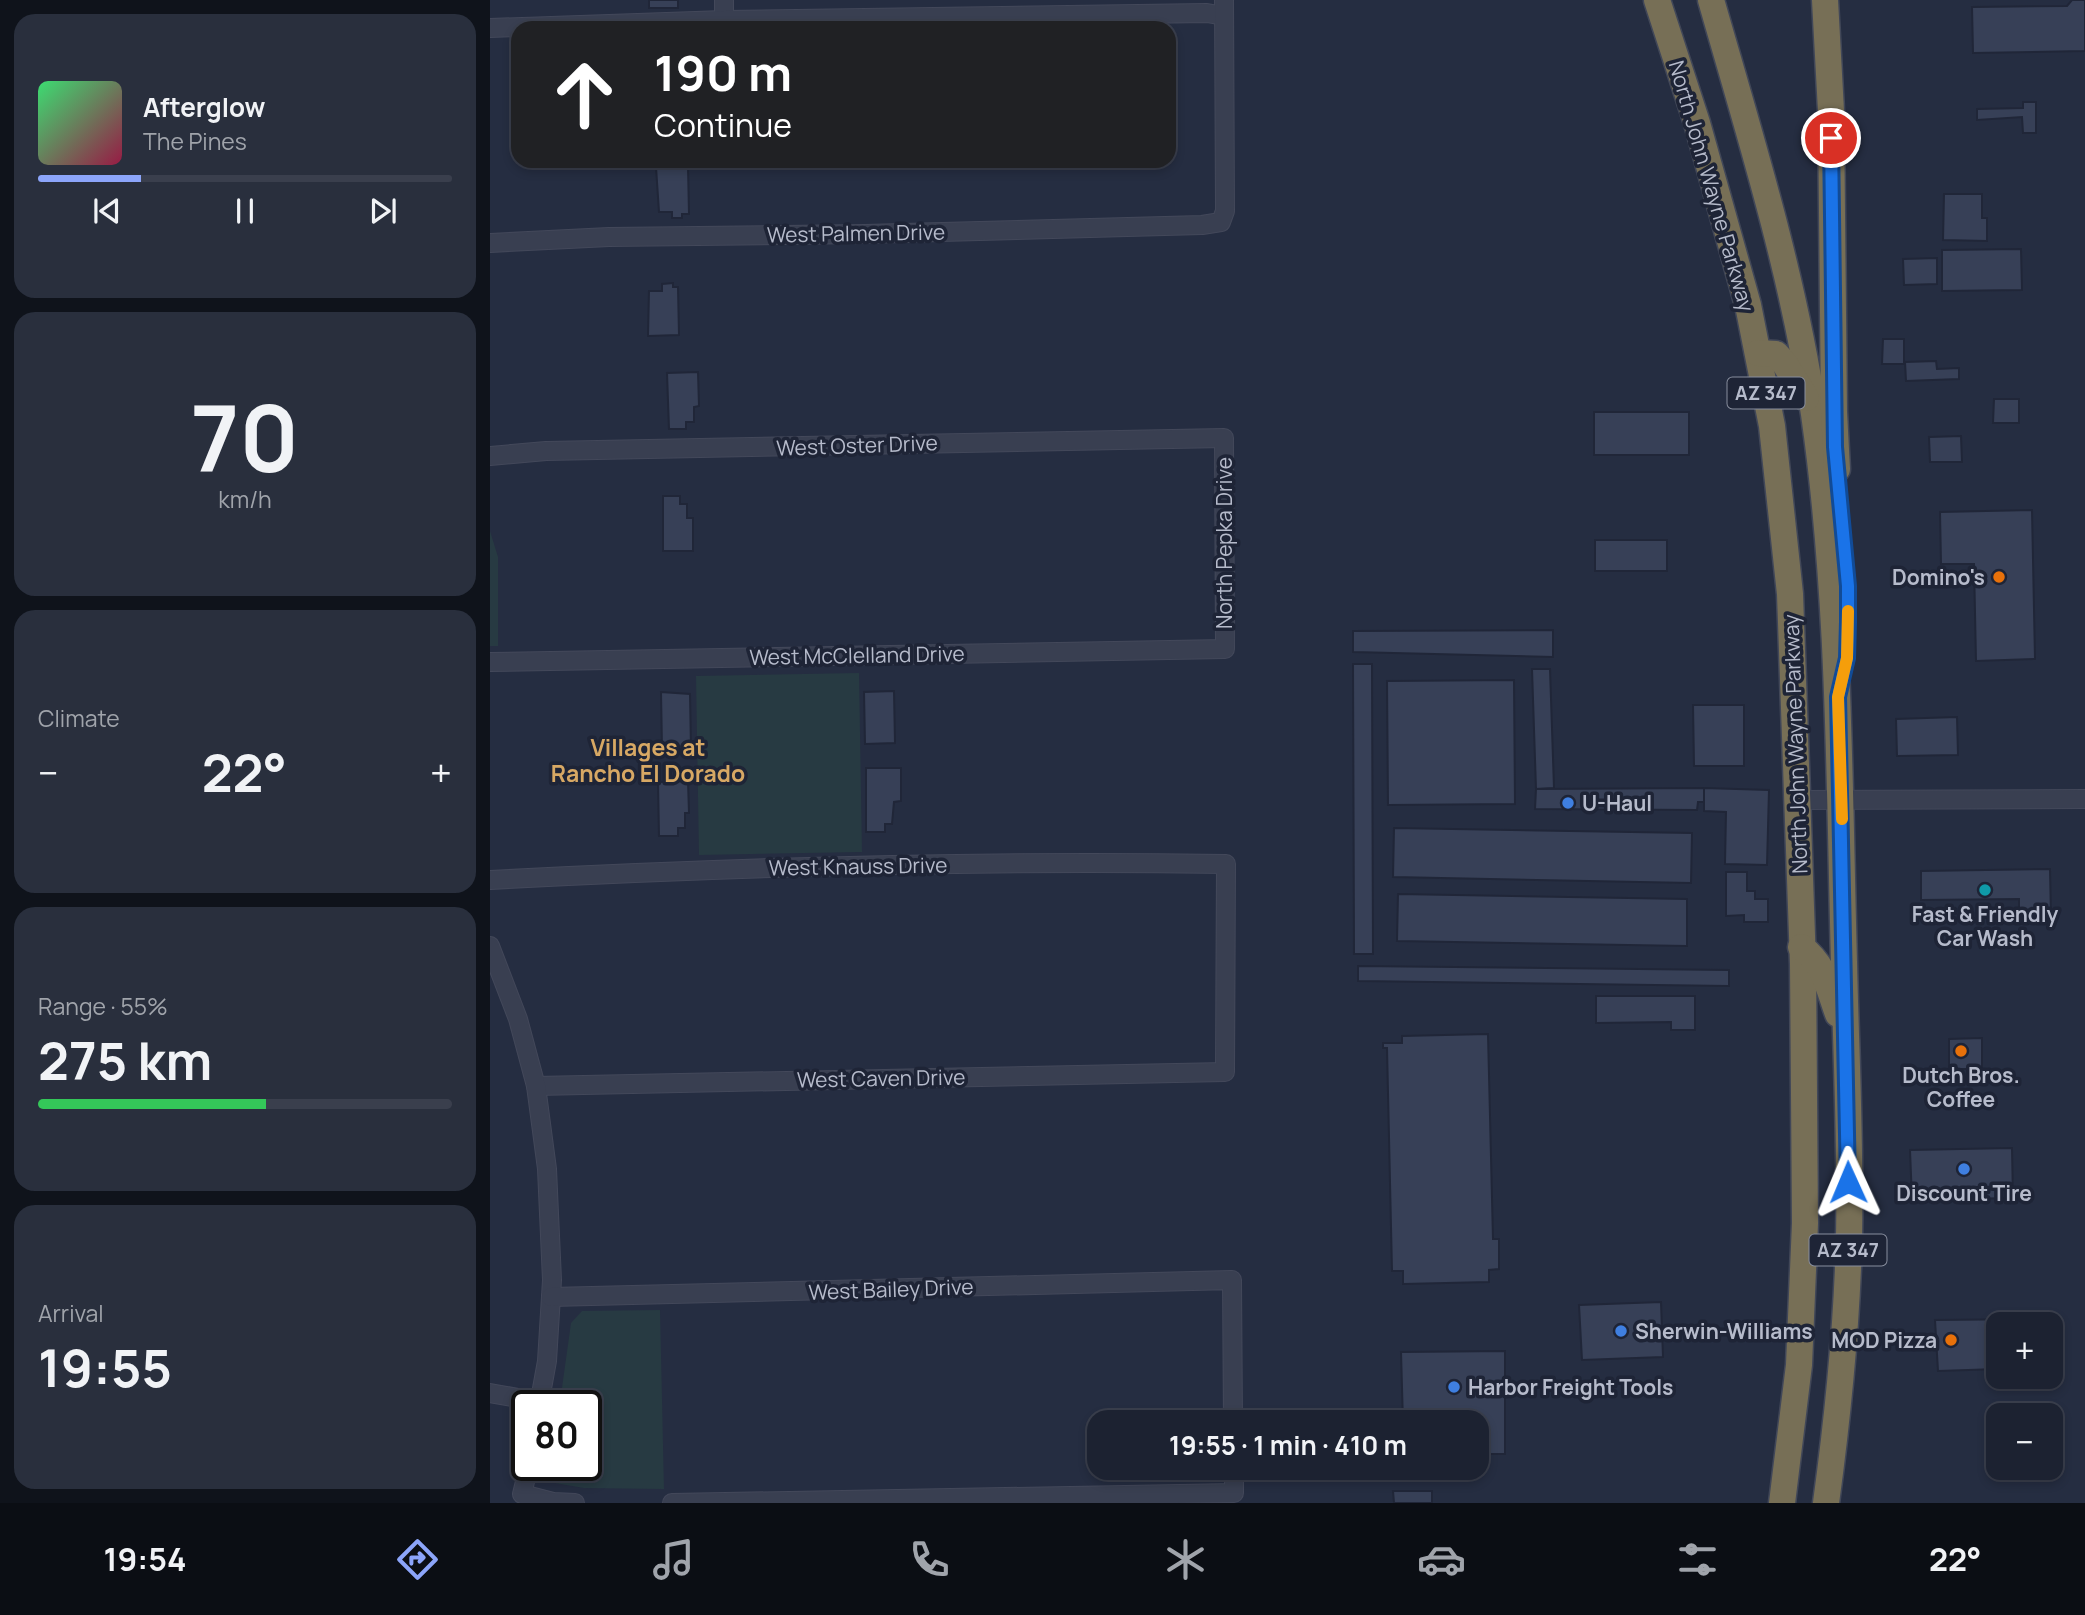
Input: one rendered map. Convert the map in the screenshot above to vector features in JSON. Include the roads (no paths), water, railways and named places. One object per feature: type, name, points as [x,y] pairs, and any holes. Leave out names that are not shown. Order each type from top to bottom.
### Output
[{"type":"highway","name":"North John Wayne Parkway","points":[[1657,0],[1732,244],[1758,352],[1772,426],[1790,594],[1803,964],[1804,1262],[1799,1365],[1782,1503]]},
{"type":"highway","name":"North John Wayne Parkway","points":[[1711,0],[1750,130],[1785,268],[1814,412],[1830,542],[1841,800],[1849,1235],[1838,1413],[1826,1503]]},
{"type":"highway","points":[[1825,0],[1831,111],[1835,447],[1848,586],[1847,658],[1838,697]]},
{"type":"highway","points":[[1758,352],[1776,355],[1785,364],[1814,412]]},
{"type":"highway","points":[[1801,947],[1820,965],[1846,1037]]},
{"type":"street","points":[[724,0],[724,20]]},
{"type":"street","points":[[695,21],[956,9],[1208,13],[1224,8]]},
{"type":"street","name":"West Palmen Drive","points":[[490,243],[609,237],[865,234],[1202,225],[1222,222],[1225,211],[1224,8]]},
{"type":"street","points":[[490,28],[511,27]]},
{"type":"street","name":"West Oster Drive","points":[[490,456],[546,451],[1224,438]]},
{"type":"street","name":"North Pepka Drive","points":[[1224,438],[1225,649]]},
{"type":"street","name":"West McClelland Drive","points":[[490,662],[1225,649]]},
{"type":"street","points":[[1798,800],[2085,799]]},
{"type":"street","name":"West Knauss Drive","points":[[490,880],[797,866],[1052,862],[1226,864],[1226,1072]]},
{"type":"street","points":[[490,946],[518,1019],[536,1086],[547,1170],[552,1280],[547,1362],[542,1390]]},
{"type":"street","name":"West Caven Drive","points":[[536,1086],[1226,1072]]},
{"type":"street","name":"West Bailey Drive","points":[[551,1297],[1231,1280],[1233,1410]]},
{"type":"street","points":[[490,1393],[511,1398]]},
{"type":"street","points":[[671,1503],[1234,1493],[1234,1480]]},
{"type":"street","points":[[525,1481],[522,1494],[553,1502],[575,1503]]},
{"type":"place","name":"Domino's","points":[[1999,577]]},
{"type":"place","name":"U-Haul","points":[[1568,803]]},
{"type":"place","name":"Fast & Friendly Car Wash","points":[[1985,890]]},
{"type":"place","name":"Dutch Bros. Coffee","points":[[1961,1051]]},
{"type":"place","name":"Discount Tire","points":[[1964,1169]]},
{"type":"place","name":"Sherwin-Williams","points":[[1621,1331]]},
{"type":"place","name":"MOD Pizza","points":[[1951,1340]]},
{"type":"place","name":"Harbor Freight Tools","points":[[1454,1387]]},
{"type":"district","name":"Villages at Rancho El Dorado","points":[[648,760]]}]
